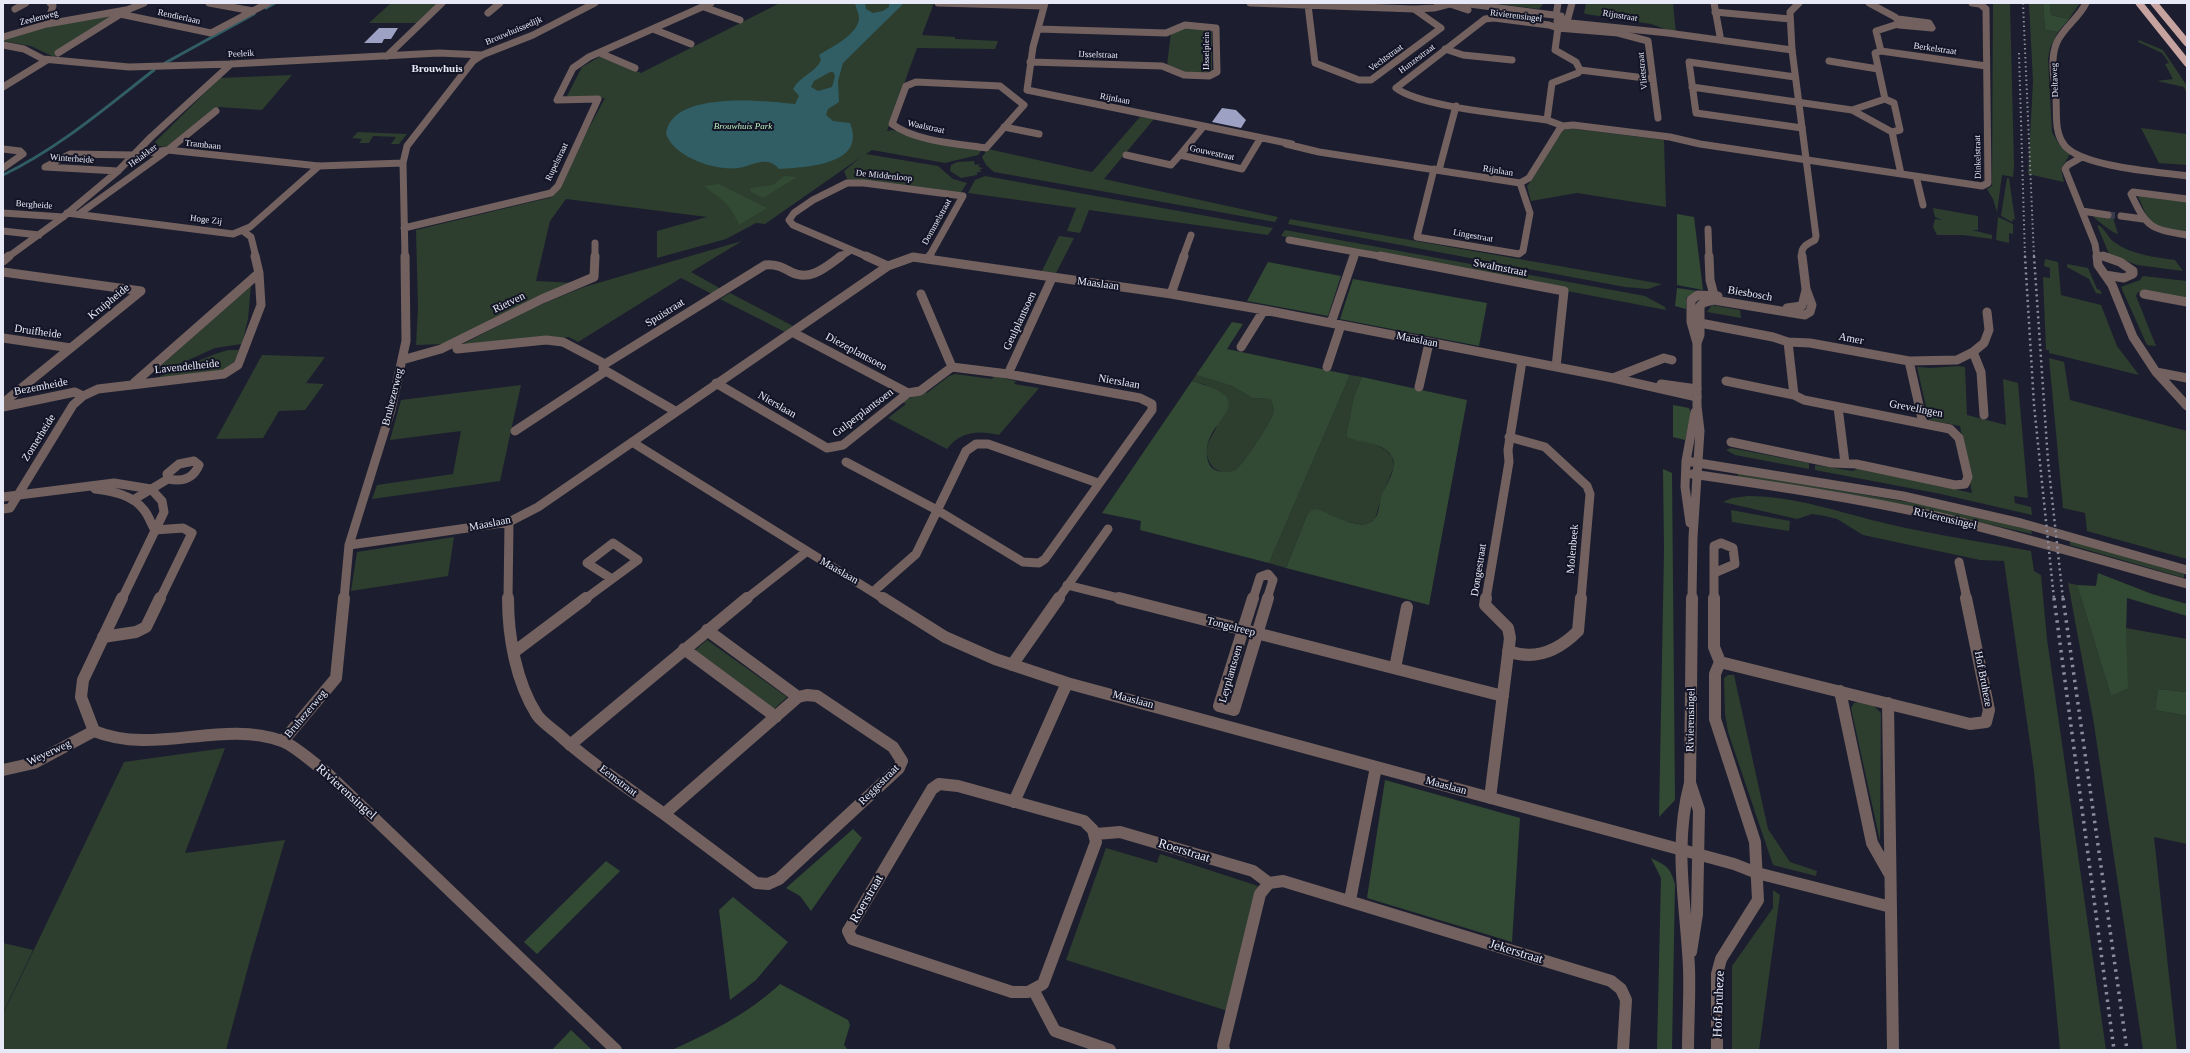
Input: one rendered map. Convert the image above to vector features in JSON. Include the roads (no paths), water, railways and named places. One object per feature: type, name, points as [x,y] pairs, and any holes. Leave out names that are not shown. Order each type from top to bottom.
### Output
[{"type":"main road","points":[[2139,3],[2187,63]]},
{"type":"main road","points":[[2154,3],[2187,43]]},
{"type":"street","points":[[15,9],[26,3]]},
{"type":"street","points":[[47,24],[53,6],[50,3]]},
{"type":"street","name":"Zeelenweg","points":[[58,53],[120,14],[144,3]]},
{"type":"street","name":"Rendierlaan","points":[[209,3],[253,11]]},
{"type":"street","name":"Rendierlaan","points":[[120,14],[211,33],[268,3]]},
{"type":"street","points":[[387,56],[442,3]]},
{"type":"street","points":[[488,13],[500,3]]},
{"type":"street","name":"Brouwhuissedijk","points":[[482,55],[533,35],[595,3]]},
{"type":"street","name":"Rupelstraat","points":[[404,228],[551,193],[558,186],[598,98],[557,100],[574,68],[600,53],[711,3]]},
{"type":"street","points":[[938,3],[1044,5],[1030,62],[1026,85],[1028,90],[1012,94]]},
{"type":"street","points":[[1250,3],[1357,5],[1414,8],[1434,8],[1450,3]]},
{"type":"street","name":"Rivierensingel","points":[[1450,3],[1466,10],[1561,22]]},
{"type":"street","name":"Rivierensingel","points":[[1462,3],[1568,18]]},
{"type":"street","name":"Rivierensingel","points":[[1558,3],[1556,16],[1561,22]]},
{"type":"street","points":[[1561,22],[1568,18],[1572,3]]},
{"type":"street","points":[[1714,3],[1720,36]]},
{"type":"street","points":[[1563,126],[1584,126],[1650,135],[1671,141],[1694,142],[1806,160],[1795,77],[1790,19],[1790,12],[1799,3]]},
{"type":"street","points":[[1869,3],[1899,22],[1876,31],[1881,51],[1875,53],[1885,99]]},
{"type":"street","name":"Dinkelstraat","points":[[1806,160],[1976,186],[1982,186],[1988,183],[1986,8],[1982,4],[1972,3]]},
{"type":"street","name":"Deltaweg","points":[[2086,3],[2083,10],[2061,33],[2055,48],[2054,64],[2059,136],[2065,146],[2082,157],[2187,176]]},
{"type":"street","name":"Vechtstraat","points":[[1308,5],[1315,63],[1359,80],[1366,81],[1371,80],[1441,28],[1414,8]]},
{"type":"street","points":[[704,6],[740,20]]},
{"type":"street","name":"Zeelenweg","points":[[3,36],[47,24],[127,10]]},
{"type":"street","points":[[1715,12],[1790,19]]},
{"type":"street","name":"Hunzestraat","points":[[1558,28],[1549,25],[1489,18],[1397,86],[1395,90],[1421,100],[1547,120],[1563,126]]},
{"type":"street","name":"Rijnstraat","points":[[1568,18],[1668,33]]},
{"type":"street","points":[[1561,22],[1668,33],[1792,50]]},
{"type":"street","name":"IJsselplein","points":[[1038,29],[1166,34],[1178,26],[1185,25],[1216,28],[1217,72],[1209,76],[1184,75],[1165,67]]},
{"type":"street","points":[[1558,28],[1556,50],[1576,62],[1580,70]]},
{"type":"street","name":"Vlietstraat","points":[[1558,28],[1571,28],[1636,36],[1645,39],[1649,43],[1658,118]]},
{"type":"street","points":[[653,29],[691,44]]},
{"type":"street","name":"Peeleik","points":[[3,45],[24,49],[47,60],[129,67],[231,64],[440,53],[482,55]]},
{"type":"street","name":"Hunzestraat","points":[[1445,50],[1463,55],[1512,60]]},
{"type":"street","name":"Berkelstraat","points":[[1881,51],[1986,66]]},
{"type":"street","points":[[600,53],[635,68]]},
{"type":"street","name":"Bruhezerweg","points":[[283,741],[336,678],[349,545],[391,410],[406,341],[403,163],[407,146],[473,61],[482,55]]},
{"type":"street","points":[[3,87],[47,60]]},
{"type":"street","points":[[1828,61],[1878,69]]},
{"type":"street","name":"IJsselstraat","points":[[1030,62],[1165,67]]},
{"type":"street","points":[[1795,77],[1689,62],[1696,113],[1802,128]]},
{"type":"street","points":[[134,155],[231,64]]},
{"type":"street","points":[[1580,70],[1653,80]]},
{"type":"street","points":[[1547,120],[1552,83],[1560,78],[1575,76],[1580,70]]},
{"type":"street","name":"Waalstraat","points":[[909,83],[1000,86],[1012,94],[1024,105],[986,148],[900,131],[892,124],[906,86],[909,83]]},
{"type":"street","points":[[1692,87],[1852,110],[1892,132],[1900,130],[1894,103],[1885,99],[1852,110]]},
{"type":"street","name":"Rijnlaan","points":[[1028,90],[1286,144],[1308,151],[1338,154],[1520,183],[1529,178],[1563,126]]},
{"type":"street","points":[[1436,170],[1456,106]]},
{"type":"street","name":"Heiakker","points":[[79,214],[168,150],[216,111]]},
{"type":"street","points":[[1004,127],[1039,134]]},
{"type":"street","name":"Gouwestraat","points":[[1203,127],[1180,155],[1242,169],[1260,139]]},
{"type":"street","points":[[1892,132],[1901,174]]},
{"type":"street","points":[[3,149],[20,151],[23,154],[3,168]]},
{"type":"street","name":"Trambaan","points":[[134,155],[168,150],[319,166],[403,163]]},
{"type":"street","name":"Winterheide","points":[[118,171],[45,167],[70,154],[134,155]]},
{"type":"street","name":"Heiakker","points":[[3,261],[65,215],[118,171],[134,155]]},
{"type":"street","points":[[1126,155],[1171,165],[1180,155]]},
{"type":"street","points":[[2082,157],[2068,165],[2065,169],[2082,211],[2097,255],[2098,265],[2112,285],[2133,337],[2156,372],[2187,406]]},
{"type":"street","name":"Biesbosch","points":[[1699,464],[1700,431],[1697,397],[1697,344],[1691,322],[1690,305],[1693,297],[1698,295],[1805,315],[1810,312],[1812,305],[1806,289],[1801,252],[1804,246],[1815,240],[1816,236],[1806,160]]},
{"type":"street","points":[[243,231],[319,166]]},
{"type":"street","name":"Deltaweg","points":[[2138,168],[2187,172]]},
{"type":"street","name":"Lingestraat","points":[[1436,170],[1417,237],[1519,254],[1523,251],[1530,213],[1520,183]]},
{"type":"street","points":[[1916,176],[1923,205]]},
{"type":"street","name":"De Middenloop","points":[[850,250],[793,225],[789,220],[794,213],[813,200],[847,183],[864,183],[963,196]]},
{"type":"street","points":[[2187,199],[2133,192],[2131,194],[2143,219],[2149,227],[2187,234]]},
{"type":"street","name":"Dommelstraat","points":[[929,258],[963,196]]},
{"type":"street","points":[[2082,211],[2108,214]]},
{"type":"street","name":"Bergheide","points":[[3,213],[65,215]]},
{"type":"street","name":"Hoge Zij","points":[[65,215],[79,214],[233,234],[243,231]]},
{"type":"street","points":[[2121,216],[2143,219]]},
{"type":"street","name":"Biesbosch","points":[[1708,229],[1710,280],[1714,298]]},
{"type":"street","points":[[3,231],[39,235]]},
{"type":"street","name":"Lavendelheide","points":[[83,396],[98,389],[224,374],[232,371],[238,365],[254,329],[261,305],[259,273],[251,237],[243,231]]},
{"type":"street","points":[[1170,294],[1191,235]]},
{"type":"street","name":"Swalmstraat","points":[[1289,240],[1564,291],[1556,367]]},
{"type":"street","name":"Rietven","points":[[402,360],[441,349],[542,299],[594,277],[595,243]]},
{"type":"street","points":[[850,250],[888,266]]},
{"type":"street","name":"Spuistraat","points":[[515,431],[605,368],[737,282],[766,265],[772,263],[780,265],[799,275],[808,276],[850,250]]},
{"type":"street","points":[[1331,323],[1356,252]]},
{"type":"street","points":[[2097,255],[2116,259],[2126,264],[2133,271],[2133,274],[2124,278],[2105,275]]},
{"type":"street","name":"Maaslaan","points":[[349,545],[509,522],[538,507],[675,411],[888,266],[901,260],[913,257],[929,258],[1052,278],[1170,294],[1264,310],[1614,378],[1697,397]]},
{"type":"street","name":"Kruipheide","points":[[3,272],[140,291],[3,403]]},
{"type":"street","name":"Lavendelheide","points":[[134,384],[259,273]]},
{"type":"street","name":"Geulplantsoen","points":[[1008,374],[1052,278]]},
{"type":"street","points":[[922,294],[952,367],[1008,374]]},
{"type":"street","points":[[2144,294],[2187,302]]},
{"type":"street","name":"Biesbosch","points":[[1697,344],[1700,335],[1700,306],[1714,298]]},
{"type":"street","points":[[1241,347],[1264,310]]},
{"type":"street","name":"Amer","points":[[1691,322],[1772,337],[1788,342],[1810,343],[1909,361],[1957,360],[1973,352],[1984,343],[1989,330],[1987,312]]},
{"type":"street","points":[[1327,367],[1341,326]]},
{"type":"street","name":"Diezeplantsoen","points":[[792,332],[908,393]]},
{"type":"street","name":"Druifheide","points":[[3,338],[71,348]]},
{"type":"street","points":[[457,348],[546,340],[563,342],[675,411]]},
{"type":"street","points":[[1788,342],[1794,395]]},
{"type":"street","points":[[1419,387],[1429,343]]},
{"type":"street","points":[[1973,352],[1981,372],[1984,415]]},
{"type":"street","points":[[1614,378],[1664,358],[1672,360]]},
{"type":"street","name":"Dongestraat","points":[[1490,798],[1510,638],[1508,628],[1485,605],[1509,462],[1509,437],[1522,361]]},
{"type":"street","points":[[1909,361],[1922,423]]},
{"type":"street","name":"Gulperplantsoen","points":[[827,448],[835,448],[843,445],[908,393],[920,390],[952,367]]},
{"type":"street","points":[[2156,372],[2187,378]]},
{"type":"street","name":"Nierslaan","points":[[846,462],[937,510],[1023,562],[1039,563],[1045,559],[1098,483],[1152,410],[1152,404],[1140,398],[1008,374]]},
{"type":"street","name":"Grevelingen","points":[[1726,381],[1794,395],[1804,400],[1944,427],[1957,434],[1968,477],[1965,484],[1955,485],[1856,464],[1832,463],[1731,442]]},
{"type":"street","name":"Nierslaan","points":[[716,384],[827,448]]},
{"type":"street","name":"Bezemheide","points":[[3,407],[75,392],[83,396]]},
{"type":"street","name":"Zomerheide","points":[[18,495],[73,405],[83,396]]},
{"type":"street","name":"Biesbosch","points":[[1686,461],[1697,397]]},
{"type":"street","points":[[1838,407],[1845,464]]},
{"type":"street","name":"Molenbeek","points":[[1508,651],[1525,656],[1536,655],[1571,639],[1578,631],[1590,494],[1587,486],[1545,447],[1509,437]]},
{"type":"street","name":"Maaslaan","points":[[632,442],[806,552],[874,591],[945,636],[1012,665],[1067,683],[1698,855]]},
{"type":"street","points":[[874,591],[916,554],[966,450],[971,444],[988,444],[1098,483]]},
{"type":"street","name":"Rivierensingel","points":[[1694,537],[1686,487],[1686,461],[1903,496],[2035,526],[2187,570]]},
{"type":"street","name":"Rivierensingel","points":[[1688,1050],[1689,968],[1683,909],[1681,850],[1685,799],[1690,783],[1694,537],[1699,464]]},
{"type":"street","name":"Rivierensingel","points":[[1686,473],[1796,489],[1935,516],[2030,540],[2187,584]]},
{"type":"street","points":[[133,500],[168,479]]},
{"type":"street","points":[[3,497],[114,483],[151,489],[162,501],[164,512],[84,680],[82,697],[94,731]]},
{"type":"street","points":[[84,487],[106,491],[133,500],[145,511],[155,530]]},
{"type":"street","points":[[3,509],[10,508],[18,495]]},
{"type":"street","name":"Eemstraat","points":[[509,522],[508,615],[514,652],[523,689],[538,716],[570,745],[756,884]]},
{"type":"street","points":[[104,637],[136,632],[146,627],[192,533],[182,528],[155,530]]},
{"type":"street","points":[[1012,665],[1108,528]]},
{"type":"street","points":[[570,745],[707,630],[806,552]]},
{"type":"street","name":"Hof Bruheze","points":[[1718,1050],[1717,974],[1721,959],[1758,900],[1755,842],[1715,719],[1715,674],[1720,662],[1970,724],[1986,722],[1989,714],[1959,562]]},
{"type":"street","points":[[1714,573],[1714,647],[1720,662]]},
{"type":"street","name":"Leyplantsoen","points":[[1268,574],[1273,580],[1256,633],[1234,710],[1219,706],[1260,577],[1268,574]]},
{"type":"street","points":[[514,652],[612,579]]},
{"type":"street","name":"Tongelreep","points":[[1067,585],[1503,696]]},
{"type":"street","points":[[1395,668],[1407,607]]},
{"type":"street","points":[[663,815],[798,697],[707,630]]},
{"type":"street","points":[[684,650],[776,717]]},
{"type":"street","points":[[1014,802],[1067,683]]},
{"type":"street","points":[[1840,691],[1872,843],[1890,874]]},
{"type":"street","name":"Reggestraat","points":[[756,884],[768,884],[779,879],[899,768],[902,761],[893,747],[817,696],[807,695],[798,697]]},
{"type":"street","points":[[1888,703],[1893,1050]]},
{"type":"street","name":"Rivierensingel","points":[[94,731],[106,736],[141,740],[180,739],[238,732],[283,741],[327,773],[616,1050]]},
{"type":"street","name":"Weyerweg","points":[[3,770],[34,763],[94,731]]},
{"type":"street","points":[[1350,900],[1376,767]]},
{"type":"street","name":"Rivierensingel","points":[[1689,968],[1697,914],[1699,810],[1690,783]]},
{"type":"street","name":"Roerstraat","points":[[1034,991],[1022,994],[1012,992],[852,939],[848,931],[932,789],[939,784],[958,786],[1084,821],[1092,827],[1096,834],[1120,832],[1253,871],[1269,883]]},
{"type":"street","points":[[1096,834],[1096,842],[1043,984],[1034,991],[1055,1031],[1110,1050]]},
{"type":"street","points":[[1698,855],[1734,864],[1757,873],[1891,906]]},
{"type":"street","name":"Jekerstraat","points":[[1269,883],[1283,881],[1350,900],[1611,981],[1621,989],[1626,1000],[1623,1050]]},
{"type":"street","points":[[1224,1050],[1260,894],[1269,883]]},
{"type":"waterway","points":[[266,8],[275,3]]},
{"type":"waterway","points":[[165,63],[254,14]]},
{"type":"waterway","points":[[3,175],[43,153],[81,127],[154,70]]},
{"type":"tunnel","points":[[2108,215],[2121,216]]},
{"type":"railway","points":[[2023,3],[2034,257]]},
{"type":"railway","points":[[2019,53],[2025,257]]},
{"type":"railway","points":[[2025,256],[2034,405],[2054,599]]},
{"type":"railway","points":[[2034,256],[2048,461],[2063,599]]},
{"type":"railway","points":[[2054,598],[2114,1050]]},
{"type":"railway","points":[[2063,598],[2127,1050]]},
{"type":"district","name":"Brouwhuis","points":[[437,69]]},
{"type":"park label","name":"Brouwhuis Park","points":[[743,127]]}]
